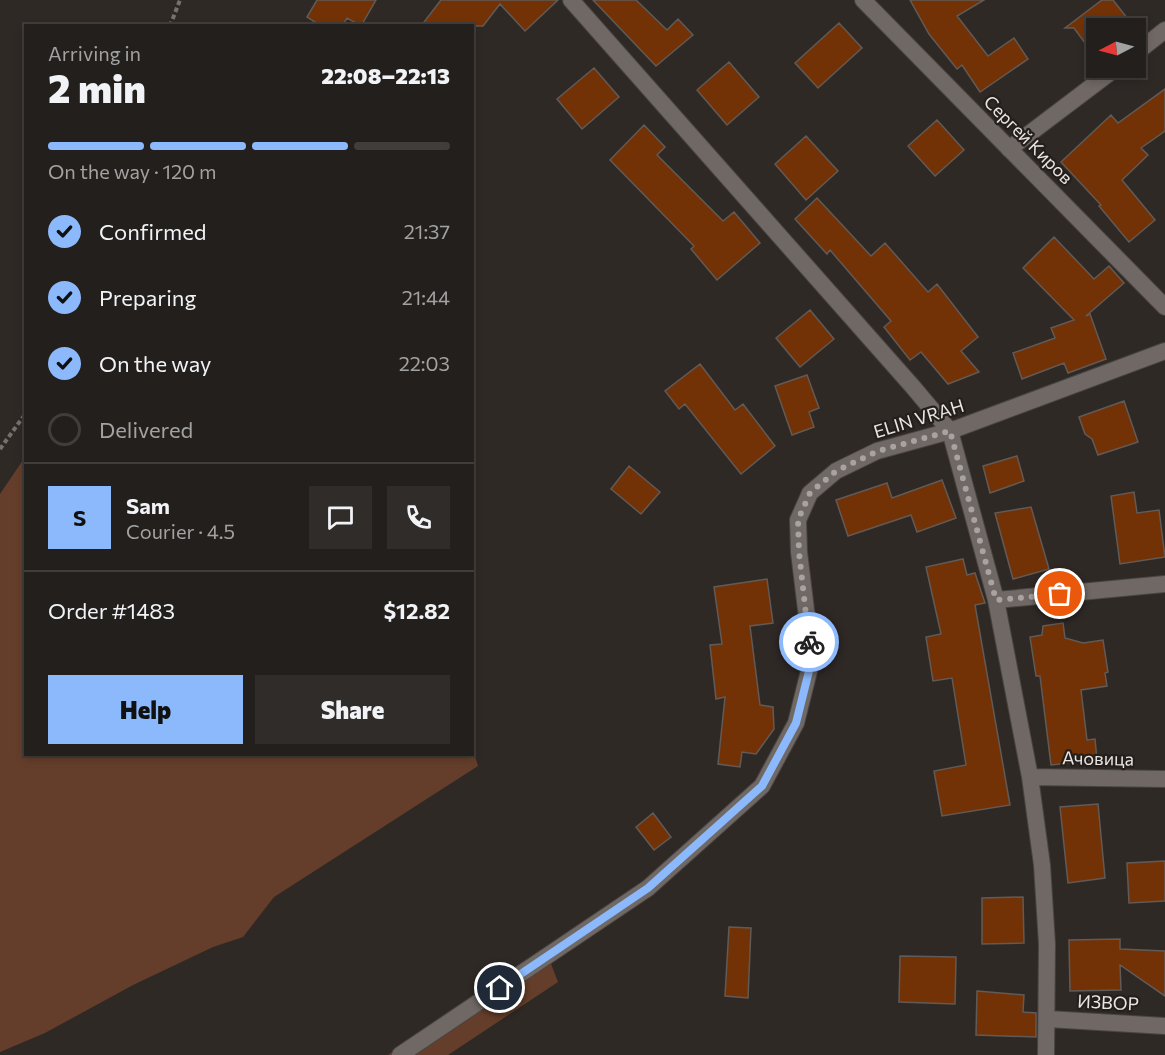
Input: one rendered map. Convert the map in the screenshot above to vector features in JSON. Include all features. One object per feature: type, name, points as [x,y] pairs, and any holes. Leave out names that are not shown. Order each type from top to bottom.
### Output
[{"type":"street","name":"Сергей Киров","points":[[863,0],[1165,307]]},
{"type":"street","points":[[577,2],[950,431],[996,600],[1030,777],[1042,865],[1047,944],[1046,1055]]},
{"type":"street","points":[[1146,45],[1165,30]]},
{"type":"street","points":[[1009,149],[1103,78]]},
{"type":"street","name":"ELIN VRAH","points":[[400,1055],[648,888],[762,786],[796,723],[810,667],[798,520],[810,493],[836,471],[878,451],[950,431],[1165,351]]},
{"type":"street","points":[[996,600],[1165,584]]},
{"type":"street","name":"Ачовица","points":[[1030,777],[1165,779]]},
{"type":"street","name":"ИЗВОР","points":[[1048,1019],[1165,1026]]},
{"type":"path","points":[[171,24],[180,0]]},
{"type":"path","points":[[0,449],[24,416]]},
{"type":"shaded area","points":[[24,458],[24,756],[474,756],[474,753],[478,766],[274,897],[243,937],[213,947],[133,985],[45,1033],[0,1052],[0,494]]},
{"type":"shaded area","points":[[545,948],[558,982],[448,1055],[388,1055]]},
{"type":"building","points":[[317,0],[376,0],[362,24],[347,18],[343,24],[318,24],[307,17]]},
{"type":"building","points":[[441,0],[558,0],[525,31],[500,4],[483,26],[423,24]]},
{"type":"building","points":[[593,0],[636,0],[667,30],[678,19],[693,35],[656,66]]},
{"type":"building","points":[[910,0],[984,0],[957,16],[988,56],[1014,38],[1028,59],[980,92],[962,65],[957,69],[929,34]]},
{"type":"building","points":[[1102,0],[1113,0],[1127,18],[1086,18],[1086,44],[1074,28],[1065,28]]},
{"type":"building","points":[[839,23],[862,48],[818,88],[795,63]]},
{"type":"building","points":[[729,62],[759,97],[727,125],[697,90]]},
{"type":"building","points":[[594,68],[619,97],[582,129],[557,99]]},
{"type":"building","points":[[1165,89],[1165,131],[1141,148],[1148,155],[1122,180],[1155,220],[1129,242],[1099,206],[1101,205],[1061,162],[1111,115],[1118,123]]},
{"type":"building","points":[[937,120],[964,150],[935,176],[908,146]]},
{"type":"building","points":[[644,125],[665,147],[657,155],[723,221],[734,212],[760,243],[717,280],[691,249],[694,246],[610,160]]},
{"type":"building","points":[[806,136],[838,171],[806,200],[775,164]]},
{"type":"building","points":[[817,198],[871,256],[885,243],[928,292],[937,284],[978,337],[961,351],[979,372],[948,384],[921,352],[910,360],[884,327],[891,321],[830,250],[827,254],[795,219]]},
{"type":"building","points":[[1054,237],[1094,279],[1109,266],[1124,283],[1086,316],[1090,314],[1106,359],[1068,373],[1064,363],[1022,379],[1013,353],[1055,338],[1051,328],[1074,320],[1023,268]]},
{"type":"building","points":[[810,310],[834,339],[800,367],[776,338]]},
{"type":"building","points":[[700,364],[735,410],[743,404],[775,446],[741,474],[685,404],[679,409],[665,391]]},
{"type":"building","points":[[807,375],[819,408],[809,412],[814,427],[792,435],[775,386]]},
{"type":"building","points":[[1124,401],[1138,442],[1098,455],[1092,439],[1085,434],[1079,417]]},
{"type":"building","points":[[1017,456],[1024,481],[990,493],[983,466]]},
{"type":"building","points":[[629,466],[660,492],[641,514],[611,489]]},
{"type":"building","points":[[942,480],[956,518],[917,532],[911,515],[848,536],[836,500],[887,483],[892,498]]},
{"type":"building","points":[[1134,492],[1137,513],[1159,510],[1165,557],[1120,564],[1111,496]]},
{"type":"building","points":[[1031,507],[1049,569],[1013,579],[995,513]]},
{"type":"building","points":[[963,559],[967,575],[975,573],[985,603],[975,605],[1010,805],[942,816],[934,771],[966,765],[952,678],[933,681],[926,637],[941,634],[926,567]]},
{"type":"building","points":[[767,579],[773,623],[750,626],[760,705],[773,707],[774,729],[756,754],[742,752],[740,767],[718,764],[725,697],[716,699],[710,645],[722,644],[714,587]]},
{"type":"building","points":[[1063,623],[1065,638],[1083,643],[1103,640],[1108,672],[1105,673],[1107,686],[1081,690],[1087,740],[1095,739],[1097,760],[1051,765],[1040,676],[1036,676],[1030,637],[1042,635],[1043,626]]},
{"type":"building","points":[[1098,804],[1105,878],[1068,883],[1060,807]]},
{"type":"building","points":[[653,813],[671,837],[654,850],[636,827]]},
{"type":"building","points":[[1165,861],[1165,901],[1129,903],[1127,863]]},
{"type":"building","points":[[1023,897],[1024,943],[982,944],[982,898]]},
{"type":"building","points":[[729,927],[751,928],[748,998],[725,996]]},
{"type":"building","points":[[1120,939],[1120,949],[1165,951],[1165,996],[1120,965],[1121,990],[1070,991],[1069,940]]},
{"type":"building","points":[[900,956],[956,957],[955,1004],[899,1002]]},
{"type":"building","points":[[977,991],[1024,995],[1023,1012],[1036,1013],[1036,1037],[976,1035]]},
{"type":"way so far","points":[[809,642],[799,552],[798,520],[810,493],[836,471],[878,451],[950,431],[996,600],[1060,594]]},
{"type":"route","points":[[500,988],[648,888],[762,786],[796,723],[810,667],[809,642]]}]
